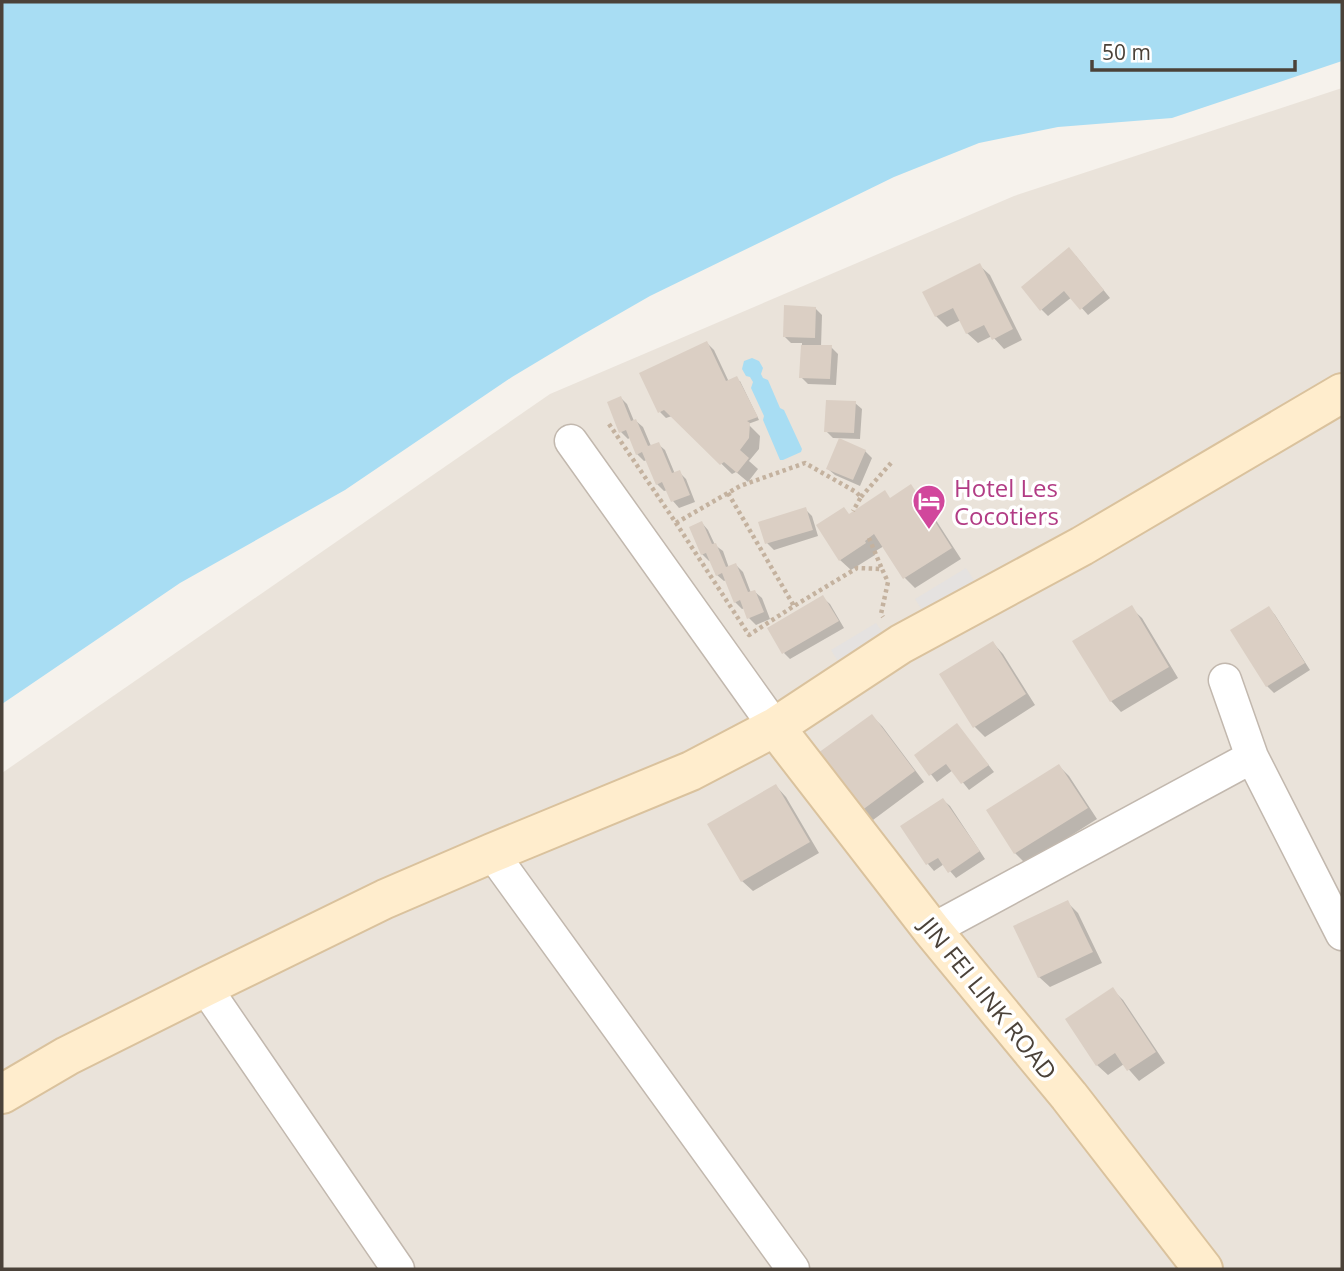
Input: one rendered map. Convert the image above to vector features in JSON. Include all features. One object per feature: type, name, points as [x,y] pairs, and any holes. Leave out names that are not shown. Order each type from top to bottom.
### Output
[{"type":"main road","points":[[2,1094],[67,1056],[386,900],[691,771],[775,727],[901,644],[1082,546],[1342,393]]},
{"type":"main road","name":"JIN FEI LINK ROAD","points":[[775,727],[932,930],[1069,1096],[1203,1269]]},
{"type":"street","points":[[571,441],[775,727]]},
{"type":"street","points":[[1225,680],[1252,757],[1342,934]]},
{"type":"street","points":[[932,930],[1252,757]]},
{"type":"street","points":[[492,853],[793,1269]]},
{"type":"street","points":[[205,987],[398,1269]]},
{"type":"path","points":[[609,424],[750,635],[857,568],[882,569]]},
{"type":"path","points":[[676,523],[740,486],[805,463],[861,497]]},
{"type":"path","points":[[853,511],[861,497],[891,463]]},
{"type":"path","points":[[728,492],[794,606]]},
{"type":"path","points":[[869,538],[888,582],[881,614],[901,644]]},
{"type":"shaded area","points":[[1342,88],[1342,1269],[2,1269],[2,773],[550,394],[1014,196]]},
{"type":"shaded area","points":[[966,568],[975,582],[924,613],[915,599]]},
{"type":"shaded area","points":[[876,623],[885,636],[839,663],[831,650]]},
{"type":"water","points":[[2,2],[1342,2],[1342,61],[1172,118],[1058,127],[979,143],[894,177],[650,296],[582,335],[512,377],[345,490],[180,583],[2,704]]},
{"type":"water","points":[[752,358],[759,361],[763,368],[761,374],[768,380],[802,449],[783,460],[780,460],[763,420],[764,416],[751,388],[753,382],[742,369],[744,361]]},
{"type":"building","points":[[1069,247],[1104,290],[1080,310],[1064,291],[1040,311],[1021,287]]},
{"type":"building","points":[[980,263],[1013,329],[992,340],[984,325],[966,334],[953,308],[935,317],[922,292]]},
{"type":"building","points":[[784,305],[816,307],[815,338],[783,337]]},
{"type":"building","points":[[707,341],[726,381],[737,376],[758,417],[747,421],[750,423],[749,438],[740,450],[749,458],[737,473],[724,462],[720,465],[664,410],[658,413],[639,373]]},
{"type":"building","points":[[801,345],[832,345],[830,379],[799,378]]},
{"type":"building","points":[[621,396],[631,421],[636,419],[648,446],[659,442],[672,473],[680,470],[690,495],[671,502],[662,482],[656,485],[642,452],[636,455],[626,430],[619,433],[607,402]]},
{"type":"building","points":[[826,400],[856,401],[854,433],[824,432]]},
{"type":"building","points":[[839,438],[866,450],[853,480],[826,469]]},
{"type":"building","points":[[911,484],[952,548],[903,579],[874,534],[866,543],[839,561],[816,525],[844,507],[849,514],[885,490],[890,498]]},
{"type":"building","points":[[806,507],[813,530],[765,544],[758,522]]},
{"type":"building","points":[[702,521],[712,544],[716,543],[726,567],[736,563],[748,592],[755,590],[764,612],[747,619],[740,600],[734,603],[722,573],[716,576],[706,553],[701,555],[689,527]]},
{"type":"building","points":[[823,595],[839,621],[782,654],[767,628]]},
{"type":"building","points":[[1132,605],[1169,667],[1110,702],[1072,641]]},
{"type":"building","points":[[1269,606],[1305,663],[1266,687],[1230,630]]},
{"type":"building","points":[[993,641],[1026,694],[973,728],[939,674]]},
{"type":"building","points":[[872,714],[915,771],[861,811],[818,753]]},
{"type":"building","points":[[957,723],[989,765],[961,784],[946,764],[929,776],[914,755]]},
{"type":"building","points":[[1059,764],[1088,808],[1014,854],[986,810]]},
{"type":"building","points":[[776,784],[810,842],[741,882],[707,824]]},
{"type":"building","points":[[943,798],[980,851],[948,873],[938,858],[926,865],[900,826]]},
{"type":"building","points":[[1068,900],[1093,952],[1038,978],[1013,926]]},
{"type":"building","points":[[1113,987],[1156,1052],[1127,1071],[1115,1053],[1096,1066],[1065,1019]]},
{"type":"place","name":"Hotel Les Cocotiers","points":[[929,531]]}]
